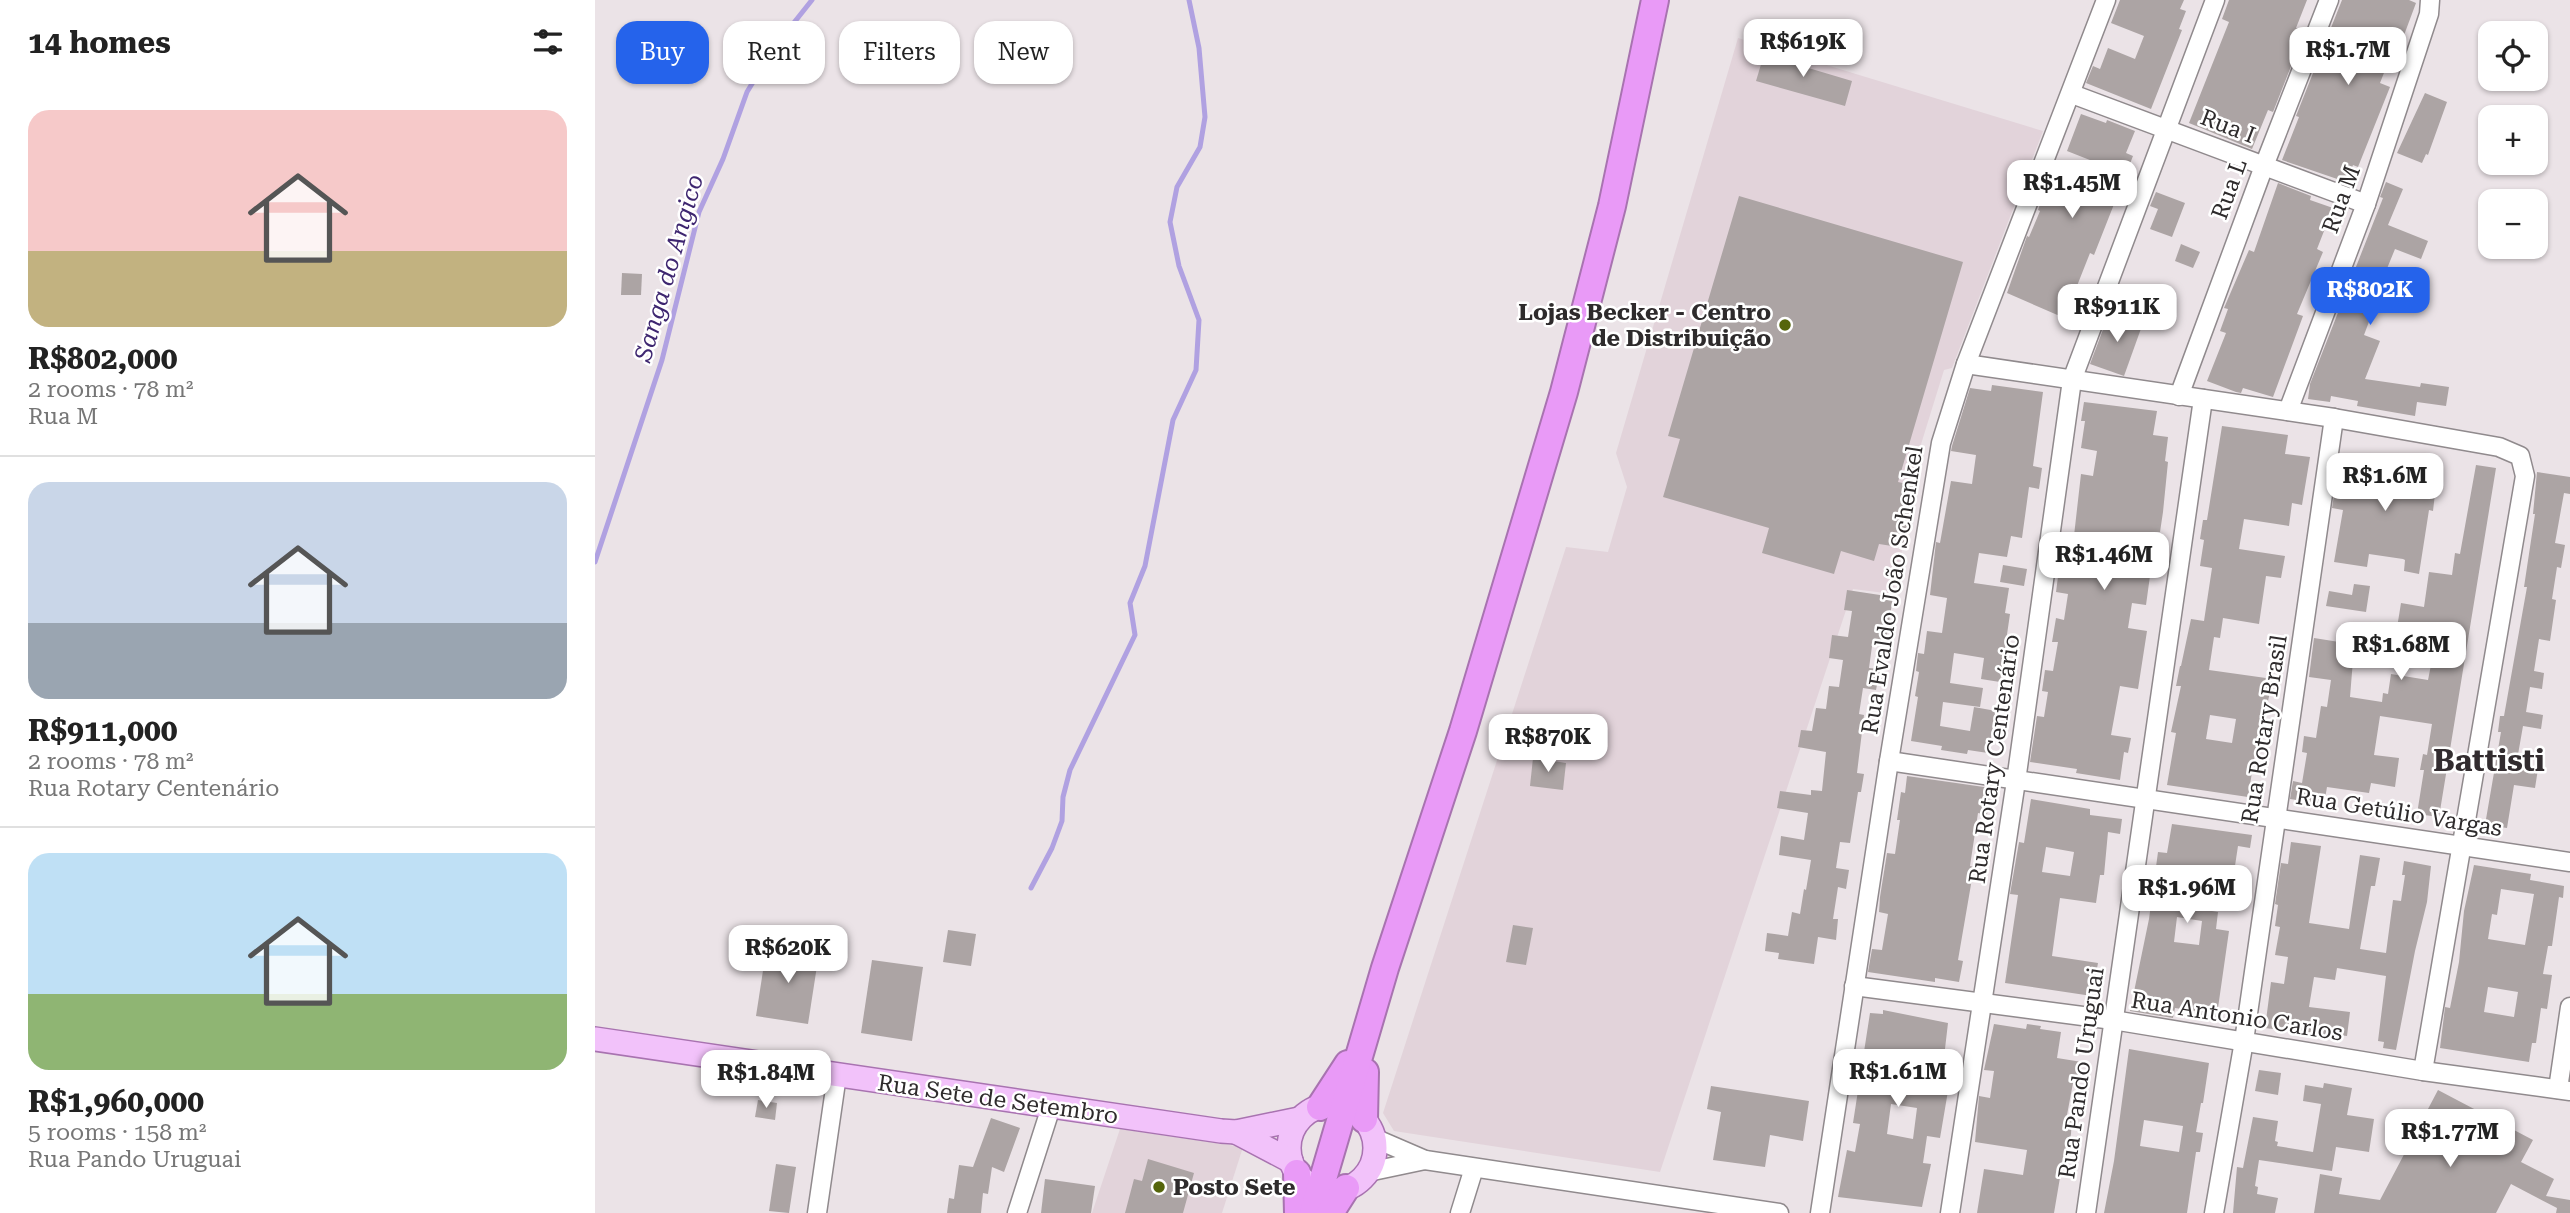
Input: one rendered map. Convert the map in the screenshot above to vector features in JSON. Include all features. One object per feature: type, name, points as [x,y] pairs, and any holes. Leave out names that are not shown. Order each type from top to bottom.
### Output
[{"type":"highway","points":[[1321,1205],[1340,1118],[1385,968],[1463,731],[1564,392],[1612,206],[1655,0]]},
{"type":"highway","points":[[1294,1167],[1298,1213]]},
{"type":"highway","points":[[1321,1205],[1346,1188]]},
{"type":"main road","name":"Rua Sete de Setembro","points":[[595,1039],[1236,1132],[1340,1118]]},
{"type":"main road","points":[[1294,1167],[1290,1139],[1340,1118],[1375,1150],[1367,1172],[1358,1182],[1346,1188]]},
{"type":"main road","name":"Rua Sete de Setembro","points":[[1236,1132],[1294,1167],[1321,1205]]},
{"type":"street","name":"Rua Evaldo João Schenkel","points":[[1820,1213],[1941,443],[1966,364],[2106,0]]},
{"type":"street","name":"Rua Rotary Centenário","points":[[1950,1213],[2016,780],[2072,380],[2215,0]]},
{"type":"street","name":"Rua L","points":[[2179,396],[2329,0]]},
{"type":"street","name":"Rua M","points":[[2288,411],[2366,204],[2430,14],[2430,0]]},
{"type":"street","name":"Rua I","points":[[2072,94],[2366,204]]},
{"type":"street","points":[[1966,364],[2334,418],[2499,447],[2520,456],[2525,476],[2423,1071]]},
{"type":"street","name":"Rua Pando Uruguai","points":[[2086,1213],[2203,399]]},
{"type":"street","name":"Rua Rotary Brasil","points":[[2214,1213],[2244,1041],[2334,418]]},
{"type":"street","name":"Rua Getúlio Vargas","points":[[1889,761],[2570,863]]},
{"type":"street","name":"Rua Antonio Carlos","points":[[1854,986],[2113,1020],[2423,1071],[2564,1090]]},
{"type":"street","points":[[2564,1090],[2570,1007]]},
{"type":"street","points":[[817,1213],[837,1075]]},
{"type":"street","points":[[1017,1213],[1051,1107]]},
{"type":"street","points":[[1340,1118],[1425,1160],[1769,1212]]},
{"type":"street","points":[[1367,1172],[1425,1160]]},
{"type":"street","points":[[1460,1213],[1474,1168]]},
{"type":"shaded area","points":[[1738,38],[2043,131],[1952,368],[1944,370],[1909,483],[1886,544],[1902,550],[1893,594],[1853,589],[1660,1172],[1394,1131],[1383,1113],[1566,547],[1608,552],[1627,487],[1616,453]]},
{"type":"shaded area","points":[[1120,1129],[1243,1147],[1222,1213],[1092,1213]]},
{"type":"building","points":[[2120,0],[2184,0],[2180,9],[2186,11],[2179,29],[2182,30],[2151,109],[2086,83],[2093,66],[2100,69],[2108,48],[2135,59],[2144,36],[2111,23]]},
{"type":"building","points":[[2229,0],[2307,0],[2296,28],[2305,31],[2273,112],[2268,110],[2252,149],[2189,123],[2229,22],[2222,19]]},
{"type":"building","points":[[2342,0],[2409,0],[2416,3],[2394,62],[2389,60],[2380,83],[2390,87],[2358,167],[2353,165],[2346,182],[2282,160],[2299,117],[2296,116]]},
{"type":"building","points":[[1765,51],[1796,60],[1795,64],[1852,81],[1845,106],[1756,81]]},
{"type":"building","points":[[2425,93],[2447,102],[2428,155],[2426,154],[2422,163],[2397,153]]},
{"type":"building","points":[[2081,114],[2135,131],[2126,153],[2133,156],[2094,255],[2090,253],[2073,296],[2078,298],[2069,320],[2007,293],[2027,236],[2029,237],[2040,211],[2038,210],[2050,176],[2089,192],[2100,164],[2067,151]]},
{"type":"building","points":[[2386,182],[2403,189],[2388,225],[2428,241],[2421,259],[2395,249],[2370,310],[2373,311],[2364,335],[2380,341],[2365,379],[2420,387],[2421,383],[2449,387],[2446,406],[2417,402],[2415,416],[2357,406],[2358,401],[2331,396],[2330,402],[2308,399],[2310,384],[2383,198],[2380,197]]},
{"type":"building","points":[[2278,183],[2311,196],[2310,200],[2333,208],[2317,249],[2323,252],[2297,314],[2303,316],[2273,397],[2243,388],[2241,393],[2236,392],[2207,381],[2226,333],[2220,331],[2228,309],[2224,308],[2249,250],[2254,252]]},
{"type":"building","points":[[2156,192],[2185,203],[2172,237],[2150,229],[2158,209],[2150,206]]},
{"type":"building","points":[[1739,196],[1963,262],[1898,482],[1916,486],[1905,548],[1879,544],[1874,561],[1841,551],[1834,574],[1762,553],[1769,528],[1663,497],[1680,439],[1668,436]]},
{"type":"building","points":[[2181,244],[2200,252],[2193,268],[2175,261]]},
{"type":"building","points":[[622,273],[642,274],[641,295],[621,295]]},
{"type":"building","points":[[2110,311],[2143,323],[2124,376],[2090,364]]},
{"type":"building","points":[[1992,385],[2043,392],[2033,466],[2042,468],[2039,489],[2029,487],[2022,538],[2011,536],[2007,557],[1979,553],[1974,583],[2009,588],[2005,613],[2010,614],[2000,682],[1981,679],[1984,658],[1954,653],[1950,683],[1983,688],[1980,707],[1943,702],[1940,726],[1970,731],[1974,707],[1996,711],[1988,753],[1968,750],[1967,754],[1941,750],[1942,746],[1911,741],[1918,697],[1915,696],[1919,672],[1916,671],[1918,653],[1924,654],[1927,631],[1942,633],[1947,598],[1930,595],[1936,542],[1940,543],[1951,481],[1972,484],[1976,455],[1951,451],[1952,446],[1970,388],[1991,391]]},
{"type":"building","points":[[2084,402],[2157,411],[2153,435],[2168,437],[2163,512],[2160,532],[2156,532],[2146,605],[2132,603],[2128,628],[2147,631],[2138,689],[2120,686],[2111,735],[2131,738],[2128,753],[2124,752],[2120,780],[2076,773],[2077,769],[2030,762],[2037,716],[2044,717],[2048,692],[2042,691],[2045,670],[2053,671],[2058,642],[2052,642],[2056,618],[2064,620],[2068,594],[2056,592],[2059,569],[2070,571],[2081,474],[2093,476],[2097,451],[2081,448],[2085,421],[2081,421]]},
{"type":"building","points":[[2222,426],[2288,435],[2285,454],[2310,457],[2302,505],[2292,503],[2289,526],[2244,519],[2239,549],[2285,556],[2281,578],[2266,576],[2259,624],[2223,618],[2220,638],[2214,637],[2209,670],[2273,679],[2263,723],[2260,723],[2248,797],[2167,785],[2176,733],[2171,732],[2181,686],[2176,686],[2180,666],[2191,619],[2204,621],[2212,568],[2200,566],[2204,540],[2200,539],[2203,520],[2207,520]],"holes":[[[2210,715],[2236,719],[2232,743],[2206,739]]]},
{"type":"building","points":[[2407,454],[2439,459],[2433,511],[2429,510],[2419,574],[2404,571],[2403,559],[2369,554],[2367,567],[2334,562],[2343,510],[2332,508],[2339,462],[2379,468],[2377,485],[2402,489]]},
{"type":"building","points":[[2476,465],[2496,468],[2439,817],[2417,814],[2424,770],[2420,770],[2423,754],[2427,755],[2432,724],[2380,716],[2374,755],[2399,758],[2395,787],[2371,783],[2369,793],[2327,787],[2324,804],[2290,799],[2293,781],[2302,783],[2307,753],[2302,752],[2304,736],[2316,738],[2321,706],[2327,707],[2331,680],[2309,677],[2314,638],[2358,645],[2353,660],[2350,697],[2382,702],[2383,693],[2388,694],[2391,674],[2428,680],[2436,640],[2396,634],[2401,603],[2424,607],[2429,572],[2452,575],[2455,553],[2460,554]]},
{"type":"building","points":[[2537,472],[2570,477],[2570,494],[2564,493],[2555,543],[2565,545],[2561,568],[2557,567],[2552,599],[2556,600],[2550,641],[2539,639],[2534,671],[2544,673],[2542,689],[2530,687],[2526,712],[2543,715],[2541,729],[2523,726],[2516,766],[2538,769],[2535,788],[2514,785],[2507,828],[2485,825],[2501,732],[2498,732],[2500,716],[2504,716],[2527,587],[2524,587],[2535,514]]},
{"type":"building","points":[[2003,565],[2027,569],[2024,586],[2000,582]]},
{"type":"building","points":[[2354,584],[2370,586],[2366,612],[2326,606],[2329,591],[2352,595]]},
{"type":"building","points":[[1847,590],[1893,597],[1886,641],[1873,639],[1869,668],[1880,669],[1876,690],[1863,688],[1859,714],[1864,715],[1857,773],[1864,774],[1861,792],[1858,792],[1850,843],[1840,842],[1836,868],[1849,870],[1846,889],[1838,887],[1833,919],[1838,919],[1836,940],[1818,937],[1814,964],[1778,959],[1779,953],[1765,951],[1767,933],[1788,936],[1792,912],[1800,914],[1811,860],[1779,855],[1781,836],[1804,840],[1808,813],[1777,808],[1780,791],[1811,795],[1811,790],[1822,791],[1826,752],[1798,747],[1801,730],[1812,731],[1816,708],[1826,709],[1829,686],[1839,687],[1843,660],[1829,658],[1832,635],[1848,637],[1852,611],[1844,610]]},
{"type":"building","points":[[2377,632],[2408,637],[2406,651],[2375,647]]},
{"type":"building","points":[[1533,758],[1566,763],[1563,790],[1530,786]]},
{"type":"building","points":[[1907,776],[1991,788],[1987,815],[1978,813],[1970,866],[1974,867],[1958,960],[1963,961],[1959,982],[1935,978],[1935,982],[1868,972],[1872,949],[1882,950],[1888,914],[1879,912],[1880,897],[1887,853],[1895,854],[1901,792],[1905,793]]},
{"type":"building","points":[[2031,799],[2090,809],[2090,815],[2122,819],[2120,834],[2108,832],[2104,875],[2100,875],[2096,903],[2060,898],[2052,956],[2098,963],[2092,996],[2005,983],[2018,895],[2010,894],[2019,842],[2024,843]],"holes":[[[2046,847],[2074,852],[2070,876],[2042,872]]]},
{"type":"building","points":[[2172,824],[2252,835],[2250,848],[2238,846],[2233,879],[2218,877],[2212,911],[2218,912],[2216,929],[2229,931],[2216,1022],[2200,1019],[2201,1012],[2175,1008],[2173,1018],[2130,1011],[2149,919],[2158,852],[2167,853]],"holes":[[[2177,917],[2202,921],[2199,945],[2174,942]]]},
{"type":"building","points":[[2291,842],[2321,846],[2309,923],[2349,929],[2360,855],[2380,858],[2375,886],[2371,886],[2360,949],[2386,953],[2393,900],[2401,901],[2404,861],[2431,866],[2427,902],[2396,1050],[2383,1048],[2384,1042],[2378,1041],[2386,976],[2337,968],[2335,980],[2314,977],[2309,1007],[2350,1012],[2347,1036],[2330,1034],[2330,1037],[2282,1027],[2281,1030],[2265,1028],[2271,982],[2284,984],[2288,957],[2275,955],[2280,927],[2275,926],[2278,905],[2275,904],[2281,863],[2288,864]]},
{"type":"building","points":[[2474,865],[2531,874],[2530,880],[2564,886],[2563,898],[2559,897],[2552,946],[2548,946],[2543,974],[2552,975],[2547,1009],[2541,1008],[2536,1043],[2532,1043],[2529,1062],[2440,1048],[2445,1007],[2450,1008],[2459,962],[2464,911]],"holes":[[[2501,889],[2534,894],[2525,945],[2488,939],[2492,914],[2497,915]],[[2488,987],[2518,992],[2514,1017],[2484,1012]]]},
{"type":"building","points":[[1513,925],[1533,928],[1526,965],[1506,962]]},
{"type":"building","points":[[948,930],[976,934],[971,966],[943,962]]},
{"type":"building","points":[[767,945],[819,953],[808,1024],[756,1016]]},
{"type":"building","points":[[872,960],[923,967],[912,1041],[861,1033]]},
{"type":"building","points":[[1883,1010],[1948,1023],[1943,1066],[1960,1069],[1956,1092],[1948,1091],[1940,1138],[1927,1136],[1923,1163],[1931,1164],[1922,1207],[1838,1197],[1847,1150],[1855,1152],[1860,1124],[1853,1123],[1870,1013],[1883,1014]],"holes":[[[1891,1104],[1917,1108],[1913,1139],[1887,1134]]]},
{"type":"building","points":[[1994,1024],[2026,1029],[2027,1024],[2061,1032],[2057,1058],[2082,1062],[2079,1084],[2073,1083],[2067,1115],[2072,1116],[2071,1134],[2067,1155],[2064,1154],[2054,1213],[1977,1213],[1984,1169],[2023,1175],[2027,1150],[1975,1142],[1979,1096],[1990,1098],[1994,1071],[1984,1070]]},
{"type":"building","points":[[2129,1049],[2209,1063],[2196,1132],[2203,1133],[2200,1152],[2196,1152],[2187,1213],[2104,1213]],"holes":[[[2144,1120],[2183,1126],[2179,1152],[2140,1146]]]},
{"type":"building","points":[[2259,1070],[2281,1073],[2278,1095],[2255,1091]]},
{"type":"building","points":[[2324,1083],[2352,1088],[2347,1115],[2374,1119],[2369,1152],[2336,1147],[2332,1171],[2259,1160],[2255,1186],[2258,1187],[2257,1194],[2278,1198],[2275,1213],[2233,1213],[2237,1167],[2243,1168],[2253,1117],[2278,1121],[2275,1141],[2278,1142],[2277,1146],[2313,1152],[2321,1104],[2303,1101],[2305,1085],[2323,1088]]},
{"type":"building","points":[[1711,1086],[1809,1101],[1803,1141],[1770,1135],[1765,1167],[1713,1160],[1721,1112],[1707,1109]]},
{"type":"building","points":[[2438,1090],[2533,1140],[2521,1162],[2554,1179],[2546,1196],[2570,1200],[2570,1213],[2556,1213],[2557,1208],[2511,1184],[2496,1213],[2314,1213],[2320,1174],[2342,1178],[2339,1194],[2380,1200]]},
{"type":"building","points":[[758,1100],[777,1103],[775,1120],[755,1117]]},
{"type":"building","points":[[991,1118],[1020,1128],[1004,1172],[992,1167],[988,1194],[983,1193],[981,1213],[947,1213],[949,1198],[954,1199],[959,1165],[973,1167]]},
{"type":"building","points":[[1148,1159],[1194,1173],[1183,1213],[1125,1213],[1134,1179],[1142,1181]]},
{"type":"building","points":[[776,1164],[796,1167],[789,1213],[769,1211]]},
{"type":"building","points":[[1045,1179],[1095,1186],[1091,1213],[1041,1213]]},
{"type":"waterway","name":"Sanga do Angico","points":[[595,562],[662,360],[699,212],[723,159],[747,92],[773,49],[812,0]]},
{"type":"waterway","points":[[1031,888],[1052,848],[1062,821],[1063,797],[1070,770],[1135,635],[1130,603],[1145,566],[1173,420],[1196,370],[1199,320],[1179,266],[1170,222],[1177,187],[1200,147],[1205,117],[1199,48],[1189,0]]},
{"type":"place","name":"Lojas Becker - Centro de Distribuição","points":[[1785,325]]},
{"type":"place","name":"Posto Sete","points":[[1159,1187]]},
{"type":"district","name":"Battisti","points":[[2489,761]]}]
